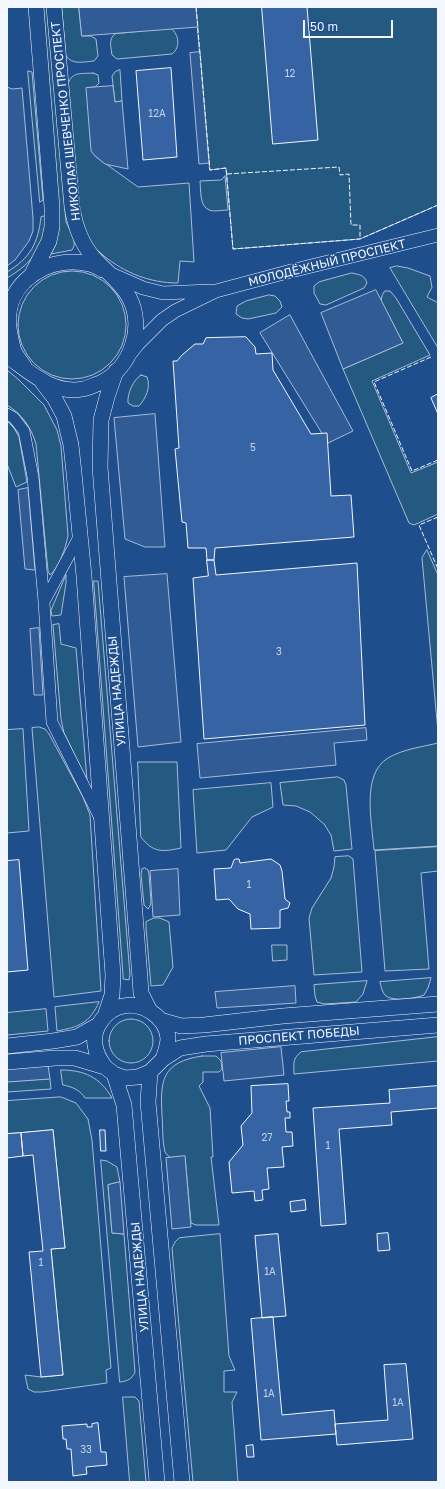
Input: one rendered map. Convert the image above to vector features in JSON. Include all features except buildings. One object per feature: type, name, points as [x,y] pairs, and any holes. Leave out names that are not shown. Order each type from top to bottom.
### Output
[{"type":"main road","name":"НИКОЛАЯ ШЕВЧЕНКО ПРОСПЕКТ","points":[[32,274],[49,241],[52,227],[52,207],[36,7]]},
{"type":"main road","name":"НИКОЛАЯ ШЕВЧЕНКО ПРОСПЕКТ","points":[[54,7],[72,206],[75,223],[81,239],[92,256],[108,272]]},
{"type":"main road","name":"МОЛОДЁЖНЫЙ ПРОСПЕКТ","points":[[7,356],[42,382],[64,390],[83,389],[102,382],[116,371],[129,355],[136,332],[134,313],[129,298],[108,272],[89,264],[71,262],[51,265],[32,274],[12,290],[12,301],[9,312],[9,330],[15,352],[26,370]]},
{"type":"main road","name":"УЛИЦА НАДЕЖДЫ","points":[[116,371],[101,420],[100,467],[140,978],[142,993],[155,1015]]},
{"type":"main road","name":"УЛИЦА НАДЕЖДЫ","points":[[42,382],[55,399],[64,416],[71,445],[80,535],[103,824],[113,975],[112,995],[102,1020]]},
{"type":"main road","name":"ПРОСПЕКТ ПОБЕДЫ","points":[[7,1046],[53,1042],[77,1037],[102,1020],[116,1008],[123,1006],[135,1005],[181,1026],[438,1004]]},
{"type":"main road","points":[[155,1015],[168,1038],[163,1059]]},
{"type":"main road","points":[[102,1020],[95,1037],[94,1044],[97,1055],[109,1070]]},
{"type":"main road","name":"ПРОСПЕКТ ПОБЕДЫ","points":[[7,1062],[75,1058],[109,1070],[125,1078],[138,1077],[150,1072],[163,1059],[180,1048],[206,1044],[438,1025]]},
{"type":"main road","name":"УЛИЦА НАДЕЖДЫ","points":[[109,1070],[124,1105],[157,1482]]},
{"type":"main road","name":"УЛИЦА НАДЕЖДЫ","points":[[150,1072],[148,1102],[182,1482]]},
{"type":"street","name":"МОЛОДЁЖНЫЙ ПРОСПЕКТ","points":[[129,355],[162,320],[175,311],[216,291],[298,269],[438,235]]},
{"type":"street","name":"МОЛОДЁЖНЫЙ ПРОСПЕКТ","points":[[108,272],[143,288],[163,293],[216,291]]},
{"type":"street","points":[[7,414],[14,418],[24,431],[33,477],[44,602],[52,722],[103,824]]},
{"type":"street","points":[[44,602],[80,535]]},
{"type":"shaded area","points":[[42,7],[48,7],[66,222],[74,240],[74,247],[72,250],[51,254],[56,244]]},
{"type":"shaded area","points":[[62,7],[79,7],[82,36],[91,36],[96,39],[98,56],[94,61],[75,62],[68,59],[66,56]]},
{"type":"shaded area","points":[[79,7],[196,7],[198,27],[82,36]]},
{"type":"shaded area","points":[[196,7],[438,7],[438,205],[360,239],[233,249],[226,168],[210,170]]},
{"type":"shaded area","points":[[171,28],[176,34],[178,41],[177,48],[172,54],[117,59],[112,55],[111,38],[115,34]]},
{"type":"shaded area","points":[[200,52],[209,163],[199,164],[190,53]]},
{"type":"shaded area","points":[[120,70],[122,101],[115,102],[112,76],[115,72]]},
{"type":"shaded area","points":[[28,71],[32,72],[43,200],[40,202]]},
{"type":"shaded area","points":[[81,73],[93,73],[98,75],[99,83],[95,87],[87,88],[95,156],[138,187],[189,183],[194,262],[180,261],[178,283],[168,283],[148,279],[120,267],[95,248],[85,230],[79,210],[68,84],[75,75]]},
{"type":"shaded area","points":[[113,86],[115,102],[122,101],[128,169],[105,164],[91,151],[86,88]]},
{"type":"shaded area","points":[[7,87],[12,89],[22,88],[33,231],[29,241],[15,260],[7,266]]},
{"type":"shaded area","points":[[225,176],[228,210],[211,211],[206,208],[202,201],[200,181],[221,180]]},
{"type":"shaded area","points":[[46,216],[43,236],[36,253],[31,260],[7,278],[7,272],[22,261],[32,249],[38,235],[41,217]]},
{"type":"shaded area","points":[[397,266],[408,268],[430,276],[432,287],[427,297],[438,303],[438,348],[390,268]]},
{"type":"shaded area","points":[[72,271],[93,275],[110,287],[122,304],[126,325],[122,346],[110,363],[93,375],[72,379],[51,375],[34,363],[22,346],[18,325],[22,304],[34,287],[51,275]]},
{"type":"shaded area","points":[[352,273],[365,278],[367,283],[364,288],[326,305],[320,304],[314,293],[314,286],[319,282]]},
{"type":"shaded area","points":[[376,290],[403,343],[343,369],[321,313]]},
{"type":"shaded area","points":[[385,291],[390,291],[396,298],[430,355],[372,381],[411,473],[438,462],[438,514],[414,525],[409,523],[343,369],[403,343],[381,301]]},
{"type":"shaded area","points":[[269,295],[275,296],[280,301],[282,307],[276,313],[248,319],[242,318],[236,314],[237,306],[246,301]]},
{"type":"shaded area","points":[[290,315],[353,431],[328,443],[260,333]]},
{"type":"shaded area","points":[[7,370],[44,405],[57,430],[61,446],[68,536],[64,552],[54,571],[50,575],[48,571],[36,444],[25,422],[17,412],[7,405]]},
{"type":"shaded area","points":[[141,375],[147,377],[147,392],[144,400],[139,406],[133,406],[128,403],[128,396],[133,384]]},
{"type":"shaded area","points":[[155,414],[165,547],[145,547],[125,539],[114,418]]},
{"type":"shaded area","points":[[7,421],[14,428],[19,437],[27,482],[16,487],[7,464]]},
{"type":"shaded area","points":[[28,488],[35,570],[25,569],[18,490]]},
{"type":"shaded area","points":[[427,550],[438,575],[438,732],[422,558]]},
{"type":"shaded area","points":[[167,574],[181,742],[138,747],[124,577]]},
{"type":"shaded area","points":[[66,575],[61,615],[52,616],[51,611]]},
{"type":"shaded area","points":[[94,581],[98,581],[130,975],[129,980],[123,979]]},
{"type":"shaded area","points":[[59,624],[61,644],[76,648],[87,780],[64,733],[61,719],[53,625]]},
{"type":"shaded area","points":[[39,628],[43,695],[34,695],[30,629]]},
{"type":"shaded area","points":[[39,727],[45,729],[49,734],[83,797],[90,815],[101,991],[54,997],[32,728]]},
{"type":"shaded area","points":[[366,728],[367,740],[334,743],[336,765],[200,778],[197,744]]},
{"type":"shaded area","points":[[23,729],[29,831],[7,833],[7,730]]},
{"type":"shaded area","points":[[438,743],[438,846],[374,850],[370,800],[374,775],[380,765],[388,758],[400,752]]},
{"type":"shaded area","points":[[138,762],[177,762],[181,848],[168,850],[154,849],[141,837]]},
{"type":"shaded area","points":[[338,777],[344,780],[346,785],[352,849],[334,851],[331,835],[324,824],[310,812],[296,806],[283,805],[280,783]]},
{"type":"shaded area","points":[[271,783],[273,807],[252,817],[226,850],[197,853],[193,790]]},
{"type":"shaded area","points":[[438,847],[438,871],[421,873],[429,969],[385,971],[375,851]]},
{"type":"shaded area","points":[[349,856],[353,859],[362,972],[314,975],[309,918],[312,908],[331,878],[335,857]]},
{"type":"shaded area","points":[[145,868],[148,870],[149,874],[151,902],[148,909],[144,905],[141,874],[142,869]]},
{"type":"shaded area","points":[[178,869],[180,915],[153,917],[150,871]]},
{"type":"shaded area","points":[[154,918],[160,918],[169,922],[173,967],[163,985],[151,986],[146,922]]},
{"type":"shaded area","points":[[272,945],[287,945],[287,960],[273,961]]},
{"type":"shaded area","points":[[431,978],[424,995],[405,999],[394,999],[386,996],[380,982]]},
{"type":"shaded area","points":[[367,981],[363,994],[356,1002],[324,1004],[317,1002],[314,985]]},
{"type":"shaded area","points":[[295,986],[296,1003],[217,1008],[215,992]]},
{"type":"shaded area","points":[[99,1002],[92,1015],[83,1023],[72,1028],[57,1031],[55,1007]]},
{"type":"shaded area","points":[[46,1009],[48,1031],[7,1035],[7,1013]]},
{"type":"shaded area","points":[[127,1019],[135,1019],[147,1025],[153,1037],[153,1045],[147,1057],[135,1063],[127,1063],[115,1057],[109,1045],[109,1037],[115,1025]]},
{"type":"shaded area","points":[[438,1037],[438,1061],[294,1074],[295,1059],[301,1052]]},
{"type":"shaded area","points":[[281,1047],[284,1075],[224,1081],[221,1053]]},
{"type":"shaded area","points":[[202,1056],[216,1056],[221,1061],[222,1069],[219,1072],[203,1072],[203,1082],[199,1086],[210,1108],[213,1157],[211,1157],[219,1225],[196,1225],[191,1223],[185,1157],[170,1158],[165,1152],[163,1143],[162,1092],[166,1075],[171,1068],[179,1063]]},
{"type":"shaded area","points":[[48,1065],[50,1079],[7,1082],[7,1068]]},
{"type":"shaded area","points":[[61,1070],[77,1071],[91,1076],[102,1085],[112,1098],[85,1098],[76,1089],[63,1085]]},
{"type":"shaded area","points":[[50,1079],[51,1089],[7,1092],[7,1082]]},
{"type":"shaded area","points":[[61,1097],[76,1103],[88,1119],[92,1140],[111,1368],[106,1370],[107,1383],[34,1392],[28,1389],[25,1375],[41,1377],[63,1375],[51,1249],[65,1248],[53,1130],[7,1134],[7,1101]]},
{"type":"shaded area","points":[[185,1156],[191,1227],[172,1229],[166,1158]]},
{"type":"shaded area","points":[[101,1160],[107,1161],[117,1167],[120,1182],[108,1185],[112,1233],[124,1234],[135,1372],[129,1379],[120,1382]]},
{"type":"shaded area","points":[[120,1182],[124,1234],[112,1233],[108,1185]]},
{"type":"shaded area","points":[[220,1234],[229,1356],[235,1370],[224,1371],[224,1392],[237,1392],[232,1402],[238,1482],[193,1482],[172,1248],[179,1238]]},
{"type":"shaded area","points":[[123,1397],[135,1397],[139,1401],[146,1482],[130,1482]]},
{"type":"fence","points":[[196,7],[210,170],[226,168],[233,249],[360,239],[438,205]]},
{"type":"fence","points":[[227,174],[339,167],[340,175],[349,174],[351,225],[360,225],[360,239]]},
{"type":"fence","points":[[431,357],[374,382],[412,471],[438,460]]},
{"type":"fence","points":[[438,517],[419,525],[438,569]]}]
